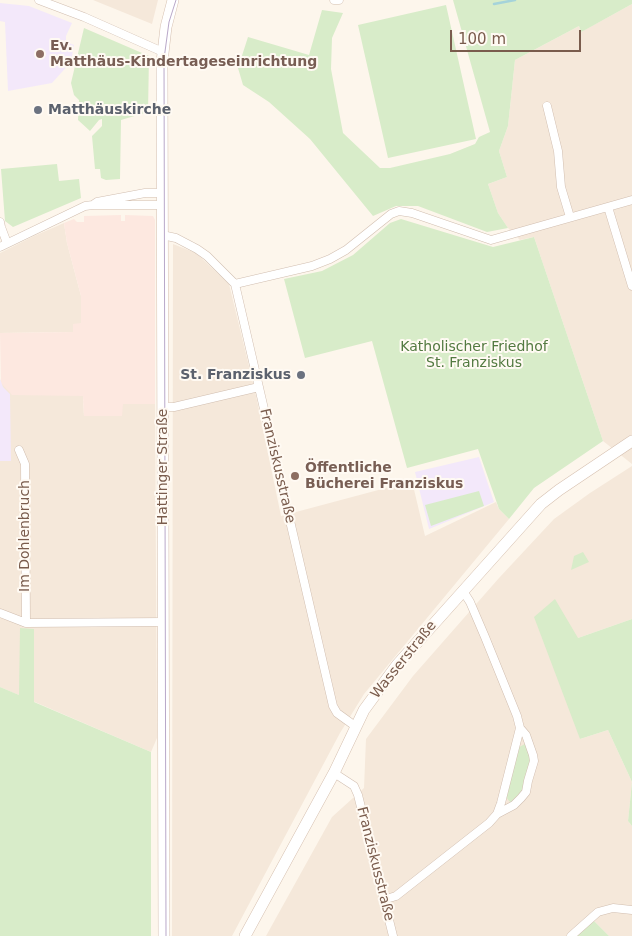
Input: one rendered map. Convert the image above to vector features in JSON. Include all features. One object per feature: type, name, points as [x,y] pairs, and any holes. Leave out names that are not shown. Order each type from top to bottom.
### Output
[{"type":"main road","name":"Hattinger Straße","points":[[164,936],[163,52],[166,27],[173,0]]},
{"type":"main road","name":"Wasserstraße","points":[[245,936],[334,773],[355,726],[396,665],[541,504],[632,441]]},
{"type":"street","points":[[39,0],[84,16],[163,52]]},
{"type":"street","points":[[334,0],[340,0]]},
{"type":"street","points":[[547,106],[558,151],[561,187],[570,217]]},
{"type":"street","points":[[93,205],[97,202],[133,195],[162,199]]},
{"type":"street","points":[[0,222],[4,245],[66,214],[93,205],[162,199]]},
{"type":"street","points":[[162,235],[176,238],[197,249],[207,256],[235,284],[312,266],[330,259],[346,250],[391,214],[399,211],[412,213],[491,240],[632,200]]},
{"type":"street","points":[[608,207],[632,286]]},
{"type":"street","name":"Franziskusstraße","points":[[235,284],[333,706],[337,713],[355,726]]},
{"type":"street","points":[[163,406],[174,407],[259,387]]},
{"type":"street","name":"Im Dohlenbruch","points":[[19,450],[25,464],[26,623]]},
{"type":"street","points":[[383,900],[396,896],[497,814],[514,805],[521,798],[527,786],[534,761],[526,735],[520,728],[517,716],[485,637],[463,590]]},
{"type":"street","points":[[0,613],[26,623],[164,622]]},
{"type":"street","points":[[497,814],[520,728]]},
{"type":"street","name":"Franziskusstraße","points":[[334,773],[351,784],[357,792],[392,936]]},
{"type":"street","points":[[571,936],[598,912],[613,908],[632,910]]},
{"type":"shaded area","points":[[93,0],[158,0],[152,24]]},
{"type":"shaded area","name":"Ev. Matthäus-Kindertageseinrichtung","points":[[0,3],[29,6],[72,23],[66,36],[66,42],[74,45],[71,62],[52,83],[8,91],[5,22],[0,21]]},
{"type":"shaded area","points":[[632,4],[632,464],[603,441],[534,237],[520,240],[508,228],[498,213],[488,184],[507,177],[499,151],[508,126],[515,60],[579,26],[581,32]]},
{"type":"shaded area","points":[[121,215],[121,221],[125,221],[125,215],[153,216],[155,220],[155,404],[123,404],[122,416],[84,416],[83,396],[12,395],[1,383],[0,333],[73,332],[73,324],[81,323],[81,296],[67,243],[64,223],[74,219],[77,222],[84,222],[84,216]]},
{"type":"shaded area","points":[[64,223],[67,243],[81,296],[81,323],[73,332],[0,333],[0,253]]},
{"type":"shaded area","points":[[173,244],[196,253],[229,284],[255,391],[281,516],[412,481],[425,536],[496,502],[499,509],[509,519],[364,694],[340,733],[232,936],[172,936]]},
{"type":"shaded area","points":[[0,379],[1,383],[83,396],[84,416],[122,416],[122,404],[155,404],[157,738],[151,752],[0,687]]},
{"type":"shaded area","points":[[0,379],[3,387],[10,394],[11,461],[0,461]]},
{"type":"shaded area","points":[[479,457],[494,502],[429,529],[415,472]]},
{"type":"shaded area","points":[[632,466],[632,619],[578,638],[580,739],[608,730],[632,782],[628,821],[632,826],[632,936],[609,936],[593,920],[576,936],[266,936],[332,817],[364,788],[366,739],[413,676],[554,519]]},
{"type":"green space","points":[[453,0],[632,0],[632,4],[585,30],[581,32],[579,26],[515,60],[508,126],[499,151],[507,177],[488,184],[498,213],[508,228],[487,232],[418,206],[396,206],[373,216],[310,139],[269,102],[243,85],[238,68],[248,37],[309,55],[322,10],[343,13],[332,38],[331,69],[343,133],[380,168],[390,168],[450,154],[475,144],[479,137],[490,132]]},
{"type":"green space","points":[[446,5],[476,139],[388,158],[358,25]]},
{"type":"green space","points":[[84,28],[149,56],[148,112],[121,120],[120,179],[106,180],[101,178],[100,169],[95,169],[92,136],[102,126],[102,119],[90,131],[78,120],[79,100],[74,95],[71,83]]},
{"type":"green space","points":[[57,164],[59,181],[79,179],[81,198],[13,227],[5,221],[1,169]]},
{"type":"green space","name":"Katholischer Friedhof St. Franziskus","points":[[401,219],[493,247],[534,237],[603,441],[534,488],[509,519],[499,509],[478,449],[407,468],[372,341],[305,358],[284,279],[322,271],[353,255],[390,223]]},
{"type":"green space","points":[[479,491],[484,506],[431,526],[425,505]]},
{"type":"green space","points":[[583,552],[589,562],[571,570],[574,556]]},
{"type":"green space","points":[[555,599],[578,638],[632,619],[632,782],[608,730],[580,739],[534,617]]},
{"type":"green space","points":[[20,628],[34,629],[34,702],[151,752],[151,936],[0,936],[0,687],[19,695]]},
{"type":"green space","points":[[525,744],[530,758],[530,765],[524,789],[513,802],[510,802],[506,797],[519,747]]},
{"type":"green space","points":[[632,782],[632,826],[628,821]]},
{"type":"green space","points":[[593,920],[609,936],[576,936]]},
{"type":"waterway","points":[[494,4],[515,0]]},
{"type":"tram line","points":[[166,936],[164,59],[169,22],[176,0]]},
{"type":"place","name":"Ev. Matthäus-Kindertageseinrichtung","points":[[40,54]]},
{"type":"place","name":"Matthäuskirche","points":[[38,110]]},
{"type":"place","name":"St. Franziskus","points":[[301,375]]},
{"type":"place","name":"Öffentliche Bücherei Franziskus","points":[[295,476]]}]
